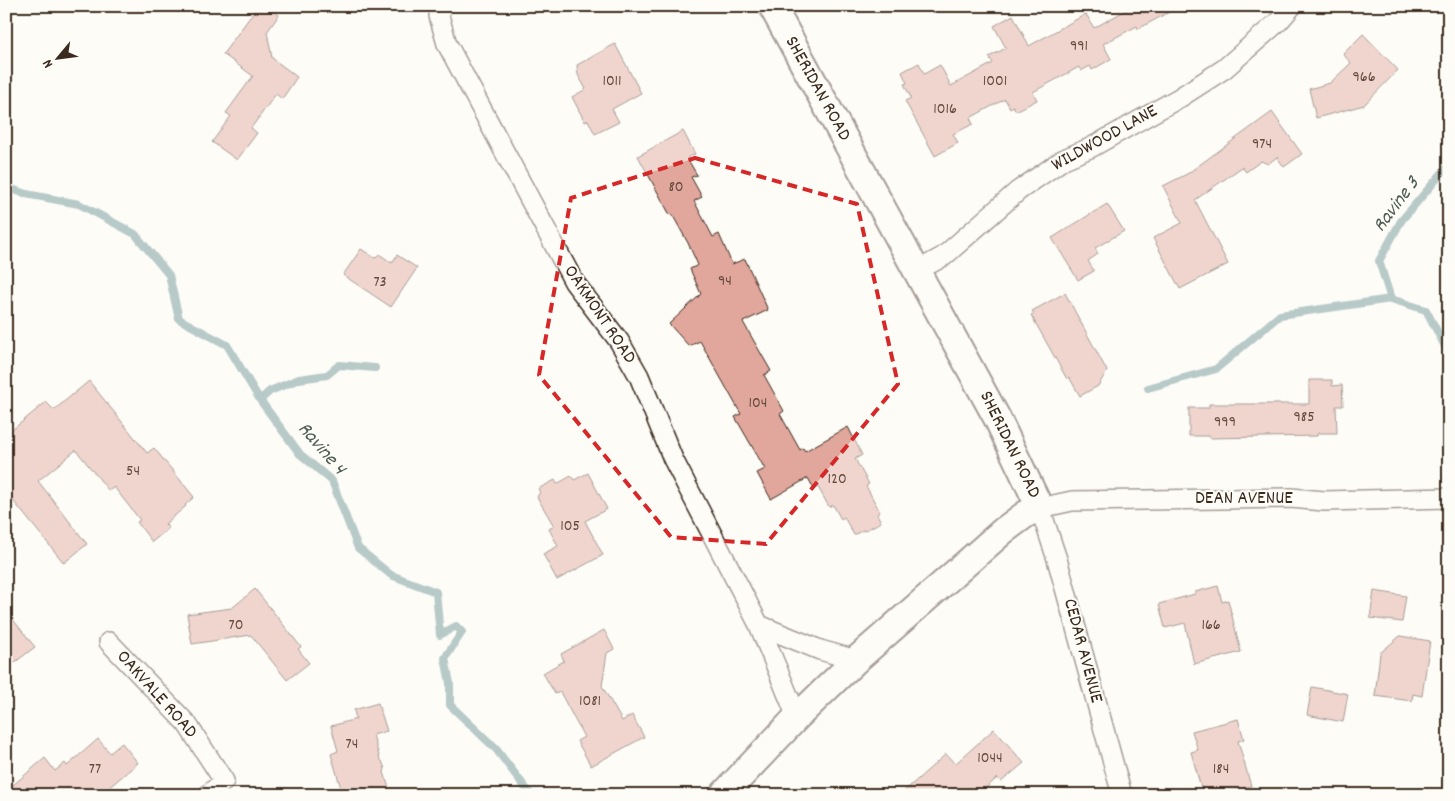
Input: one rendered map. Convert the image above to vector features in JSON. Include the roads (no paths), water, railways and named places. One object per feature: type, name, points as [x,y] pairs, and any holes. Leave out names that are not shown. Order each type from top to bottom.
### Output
[{"type":"street","name":"OAKMONT ROAD","points":[[441,6],[439,16],[448,44],[574,282],[619,341],[639,376],[673,459],[758,625],[797,716]]},
{"type":"street","name":"SHERIDAN ROAD","points":[[723,795],[797,716],[856,660],[1003,531],[1026,514],[1040,508],[997,418],[772,6]]},
{"type":"street","name":"WILDWOOD LANE","points":[[917,271],[944,256],[1018,191],[1064,159],[1092,146],[1179,98],[1224,68],[1279,21],[1292,6]]},
{"type":"street","name":"DEAN AVENUE","points":[[1040,508],[1072,501],[1291,498],[1324,502],[1449,498]]},
{"type":"street","name":"CEDAR AVENUE","points":[[1040,508],[1122,795]]},
{"type":"street","points":[[758,625],[820,650],[856,660]]},
{"type":"street","name":"OAKVALE ROAD","points":[[109,642],[187,724],[203,748],[224,781],[208,795]]},
{"type":"waterway","name":"Ravine 3","points":[[1449,166],[1401,221],[1379,261],[1391,299],[1426,310],[1449,354]]},
{"type":"waterway","name":"Ravine 4","points":[[6,187],[26,194],[79,204],[135,234],[169,275],[179,319],[227,345],[260,400],[300,454],[332,481],[358,548],[391,575],[436,592],[440,635],[456,626],[462,632],[445,658],[450,683],[450,705],[496,749],[531,795]]},
{"type":"waterway","points":[[1148,388],[1216,369],[1280,315],[1391,299]]},
{"type":"waterway","points":[[260,400],[270,391],[299,379],[327,375],[339,365],[375,368]]}]
